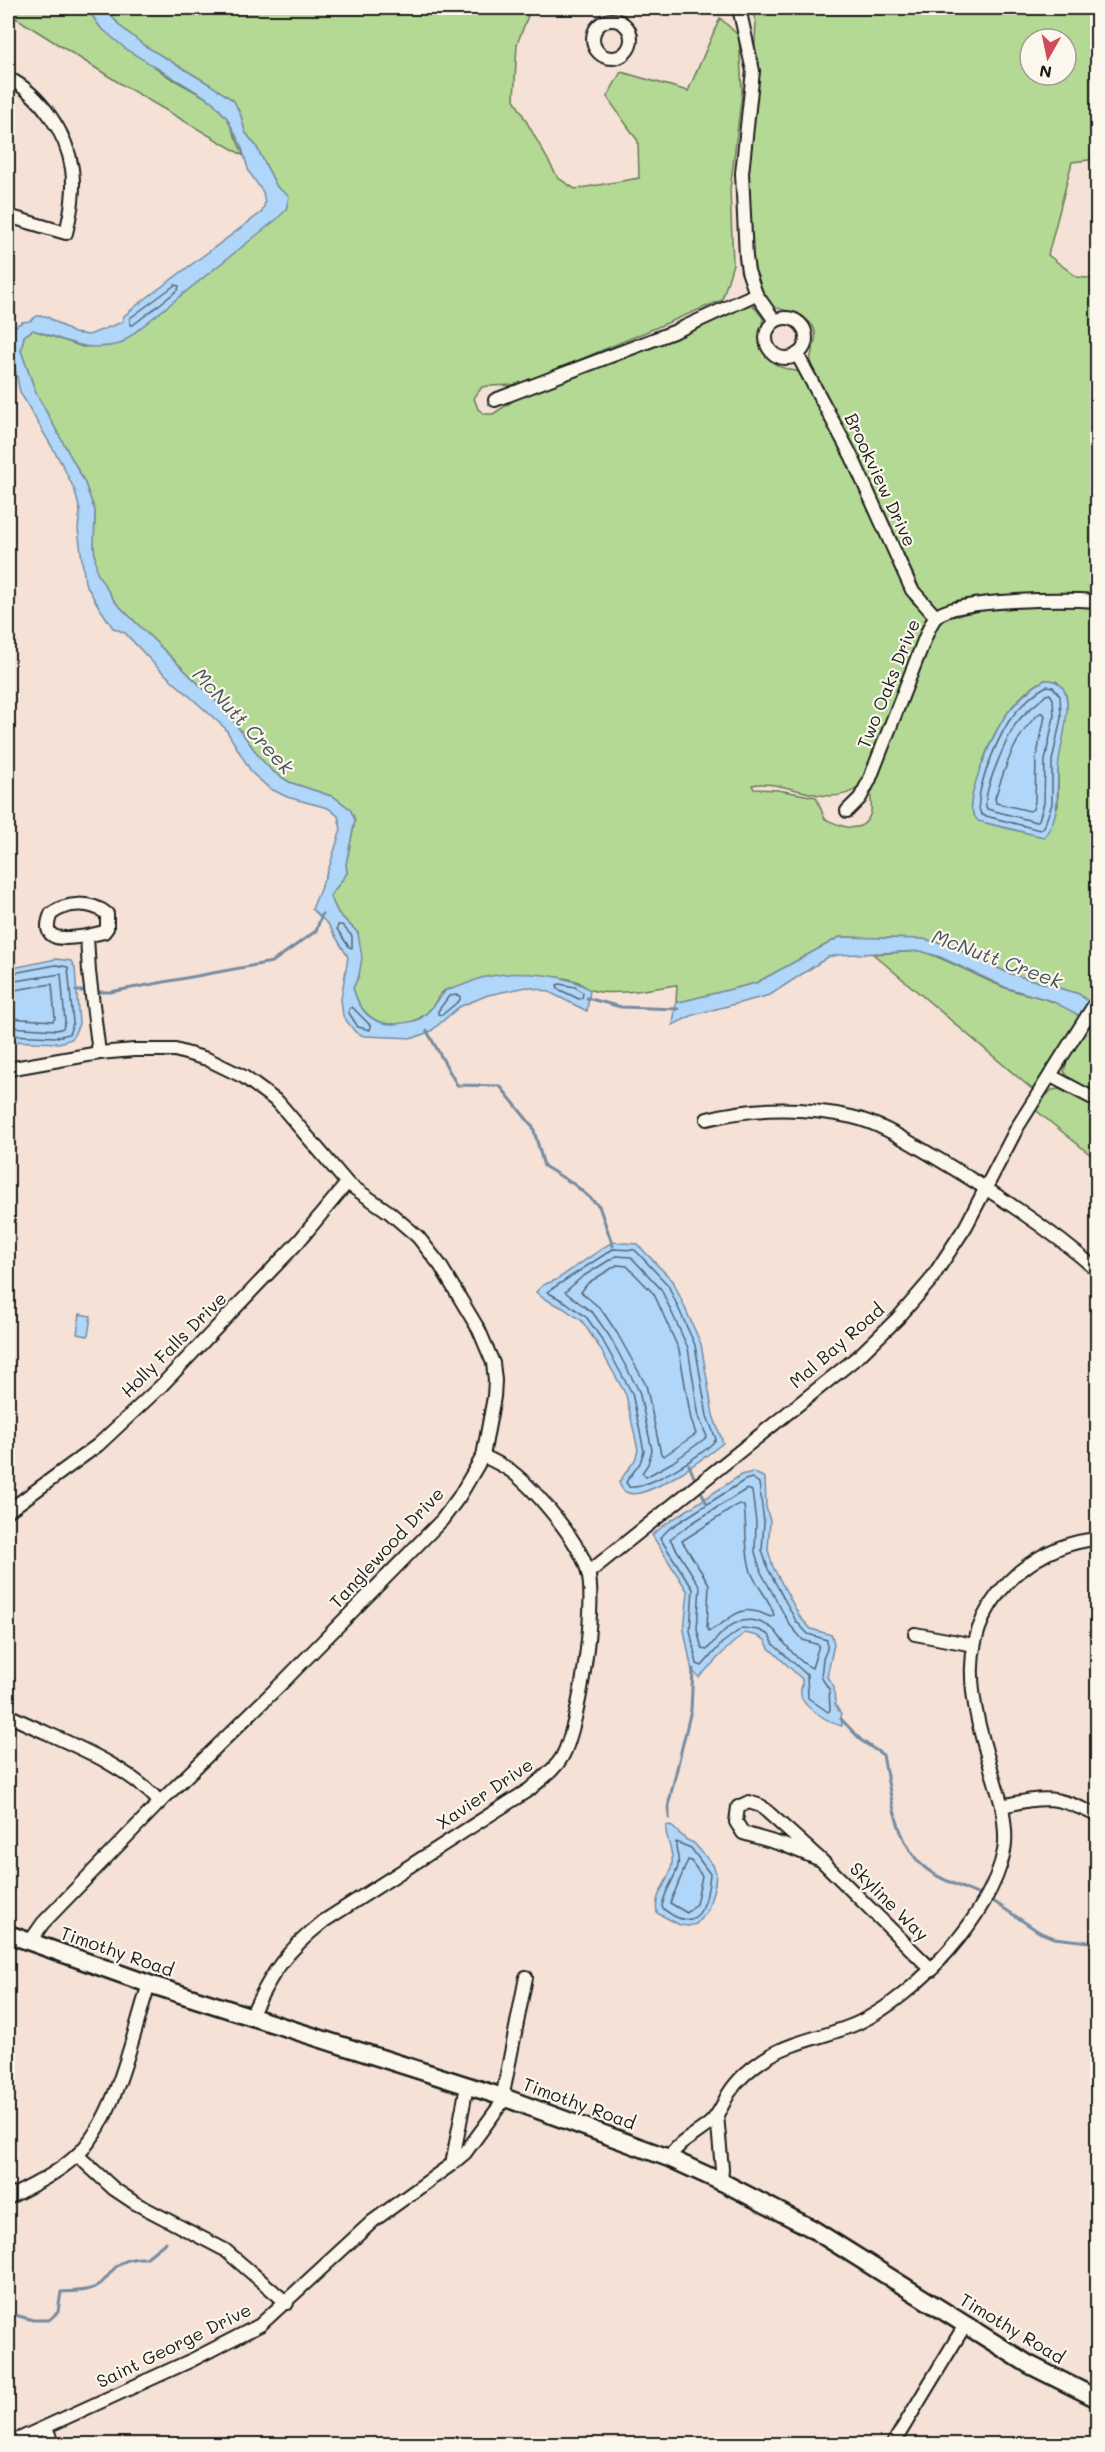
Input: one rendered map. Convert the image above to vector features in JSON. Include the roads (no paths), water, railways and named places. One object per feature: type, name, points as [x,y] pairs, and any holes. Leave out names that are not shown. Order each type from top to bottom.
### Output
[{"type":"main road","name":"Timothy Road","points":[[8,1934],[149,1984],[503,2097],[669,2158],[722,2182],[811,2228],[1028,2364],[1098,2399]]},
{"type":"street","points":[[618,21],[623,8]]},
{"type":"street","points":[[739,8],[753,70],[742,173],[746,257],[756,294],[775,321]]},
{"type":"street","points":[[8,78],[28,92],[41,105],[63,139],[69,156],[73,180],[71,212],[66,233],[8,216]]},
{"type":"street","points":[[495,400],[676,331],[756,294]]},
{"type":"street","points":[[790,319],[803,328],[805,340],[797,354],[785,358],[774,354],[769,349],[766,336],[775,321],[790,319]]},
{"type":"street","name":"Brookview Drive","points":[[797,354],[852,457],[912,590],[936,617]]},
{"type":"street","name":"Two Oaks Drive","points":[[847,811],[860,798],[870,781],[925,638],[936,617],[949,611],[990,603],[1062,599],[1098,601]]},
{"type":"street","points":[[78,904],[93,904],[100,908],[107,914],[107,928],[104,932],[87,936],[61,940],[56,938],[49,930],[48,920],[51,914],[78,904]]},
{"type":"street","points":[[87,936],[99,1053]]},
{"type":"street","name":"Mal Bay Road","points":[[588,1573],[860,1355],[898,1318],[930,1281],[966,1226],[1018,1126],[1098,999]]},
{"type":"street","name":"Tanglewood Drive","points":[[8,1069],[99,1053],[175,1050],[226,1067],[262,1088],[278,1102],[347,1183],[389,1212],[417,1237],[440,1265],[480,1330],[493,1363],[495,1380],[483,1456],[459,1497],[417,1547],[160,1802],[43,1923],[29,1943]]},
{"type":"street","points":[[1051,1076],[1098,1101]]},
{"type":"street","points":[[707,1119],[731,1113],[780,1109],[852,1117],[887,1129],[987,1188],[1098,1271]]},
{"type":"street","name":"Holly Falls Drive","points":[[8,1511],[98,1445],[161,1386],[299,1241],[347,1183]]},
{"type":"street","name":"Xavier Drive","points":[[251,2016],[267,1981],[293,1946],[309,1933],[530,1789],[561,1760],[570,1738],[580,1693],[589,1620],[588,1573],[570,1535],[536,1496],[511,1471],[483,1456]]},
{"type":"street","points":[[669,2158],[677,2146],[717,2115],[735,2084],[752,2067],[771,2055],[860,2022],[887,2007],[932,1970],[962,1933],[993,1886],[1004,1849],[1005,1833],[1002,1806],[971,1693],[971,1659],[974,1646],[993,1600],[1016,1575],[1049,1552],[1063,1546],[1098,1539]]},
{"type":"street","points":[[915,1634],[974,1646]]},
{"type":"street","points":[[8,1715],[110,1762],[130,1774],[160,1802]]},
{"type":"street","points":[[1002,1806],[1038,1798],[1052,1798],[1065,1801],[1098,1816]]},
{"type":"street","name":"Skyline Way","points":[[820,1860],[796,1849],[743,1833],[736,1822],[738,1808],[749,1802],[761,1806],[820,1860],[932,1970]]},
{"type":"street","name":"Saint George Drive","points":[[8,2444],[240,2337],[265,2322],[343,2246],[373,2221],[453,2164],[495,2114],[503,2097],[526,1977]]},
{"type":"street","points":[[8,2198],[42,2180],[77,2155],[101,2122],[111,2103],[149,1984]]},
{"type":"street","points":[[453,2164],[467,2086]]},
{"type":"street","points":[[717,2115],[722,2182]]},
{"type":"street","points":[[77,2155],[114,2189],[135,2203],[225,2250],[287,2303]]},
{"type":"street","points":[[893,2445],[965,2325]]},
{"type":"street","points":[[45,2428],[54,2445]]},
{"type":"water","points":[[87,8],[104,8],[121,27],[145,46],[234,101],[245,132],[256,146],[277,187],[289,196],[286,210],[277,219],[120,344],[85,346],[33,330],[24,336],[21,351],[36,393],[84,481],[95,511],[94,547],[97,573],[115,602],[227,712],[272,771],[289,782],[334,797],[350,809],[355,820],[346,864],[347,873],[330,896],[338,913],[358,933],[362,958],[359,975],[353,988],[360,1005],[370,1017],[393,1024],[415,1021],[428,1012],[446,990],[481,978],[507,974],[552,976],[579,984],[590,990],[587,1011],[547,991],[527,987],[488,995],[459,1007],[431,1031],[414,1038],[364,1036],[355,1032],[343,1016],[341,999],[348,957],[328,924],[312,909],[330,865],[341,829],[338,816],[328,808],[287,797],[269,788],[252,773],[225,728],[157,667],[125,633],[113,628],[85,583],[78,529],[80,511],[75,491],[20,392],[10,343],[14,327],[37,316],[46,316],[74,333],[89,335],[122,322],[124,316],[137,305],[262,212],[265,203],[263,192],[249,172],[241,145],[227,118],[212,101],[127,50],[100,27]]},
{"type":"water","points":[[1045,680],[1057,682],[1064,689],[1067,712],[1059,760],[1056,810],[1050,828],[1044,837],[978,821],[971,804],[984,760],[1004,718],[1023,696]]},
{"type":"water","points":[[840,937],[922,939],[947,944],[1008,973],[1079,994],[1098,1010],[1097,1033],[1077,1014],[1052,1001],[1007,988],[940,957],[921,951],[828,957],[770,995],[693,1015],[673,1025],[676,1003],[756,983]]},
{"type":"water","points":[[56,959],[71,961],[75,968],[79,1024],[72,1039],[59,1043],[8,1041],[8,969]]},
{"type":"water","points":[[612,1242],[637,1244],[673,1281],[701,1344],[713,1415],[723,1443],[677,1476],[649,1490],[637,1493],[624,1491],[619,1482],[635,1460],[638,1450],[626,1395],[582,1321],[536,1292],[543,1285],[556,1280]]},
{"type":"water","points":[[80,1314],[91,1316],[88,1336],[77,1334]]},
{"type":"water","points":[[753,1472],[765,1478],[766,1507],[770,1521],[768,1550],[773,1567],[800,1617],[811,1629],[832,1635],[834,1644],[827,1677],[834,1687],[835,1704],[841,1714],[842,1726],[824,1718],[806,1704],[801,1694],[802,1679],[769,1648],[765,1640],[758,1636],[745,1633],[699,1677],[692,1671],[684,1630],[688,1592],[652,1535],[741,1475]]},
{"type":"water","points":[[670,1825],[694,1843],[713,1865],[716,1873],[708,1910],[696,1924],[688,1926],[680,1925],[657,1913],[657,1899],[672,1864],[666,1831],[666,1826]]},
{"type":"waterway","points":[[100,992],[272,962],[316,931],[322,914]]},
{"type":"waterway","points":[[76,991],[82,991]]},
{"type":"waterway","name":"McNutt Creek","points":[[587,998],[621,1007],[678,1009]]},
{"type":"waterway","points":[[427,1031],[457,1085],[500,1086],[533,1127],[544,1166],[575,1185],[599,1206],[613,1246]]},
{"type":"waterway","points":[[689,1465],[694,1477]]},
{"type":"waterway","points":[[702,1493],[706,1502]]},
{"type":"waterway","points":[[669,1818],[669,1802],[691,1710],[693,1669]]},
{"type":"waterway","points":[[841,1719],[862,1741],[883,1755],[898,1824],[909,1849],[917,1860],[937,1876],[977,1894]]},
{"type":"waterway","points":[[993,1901],[1039,1932],[1054,1938],[1098,1943]]},
{"type":"waterway","points":[[8,2313],[33,2320],[49,2320],[58,2312],[61,2292],[83,2291],[97,2286],[117,2266],[133,2259],[146,2258],[166,2242]]}]
